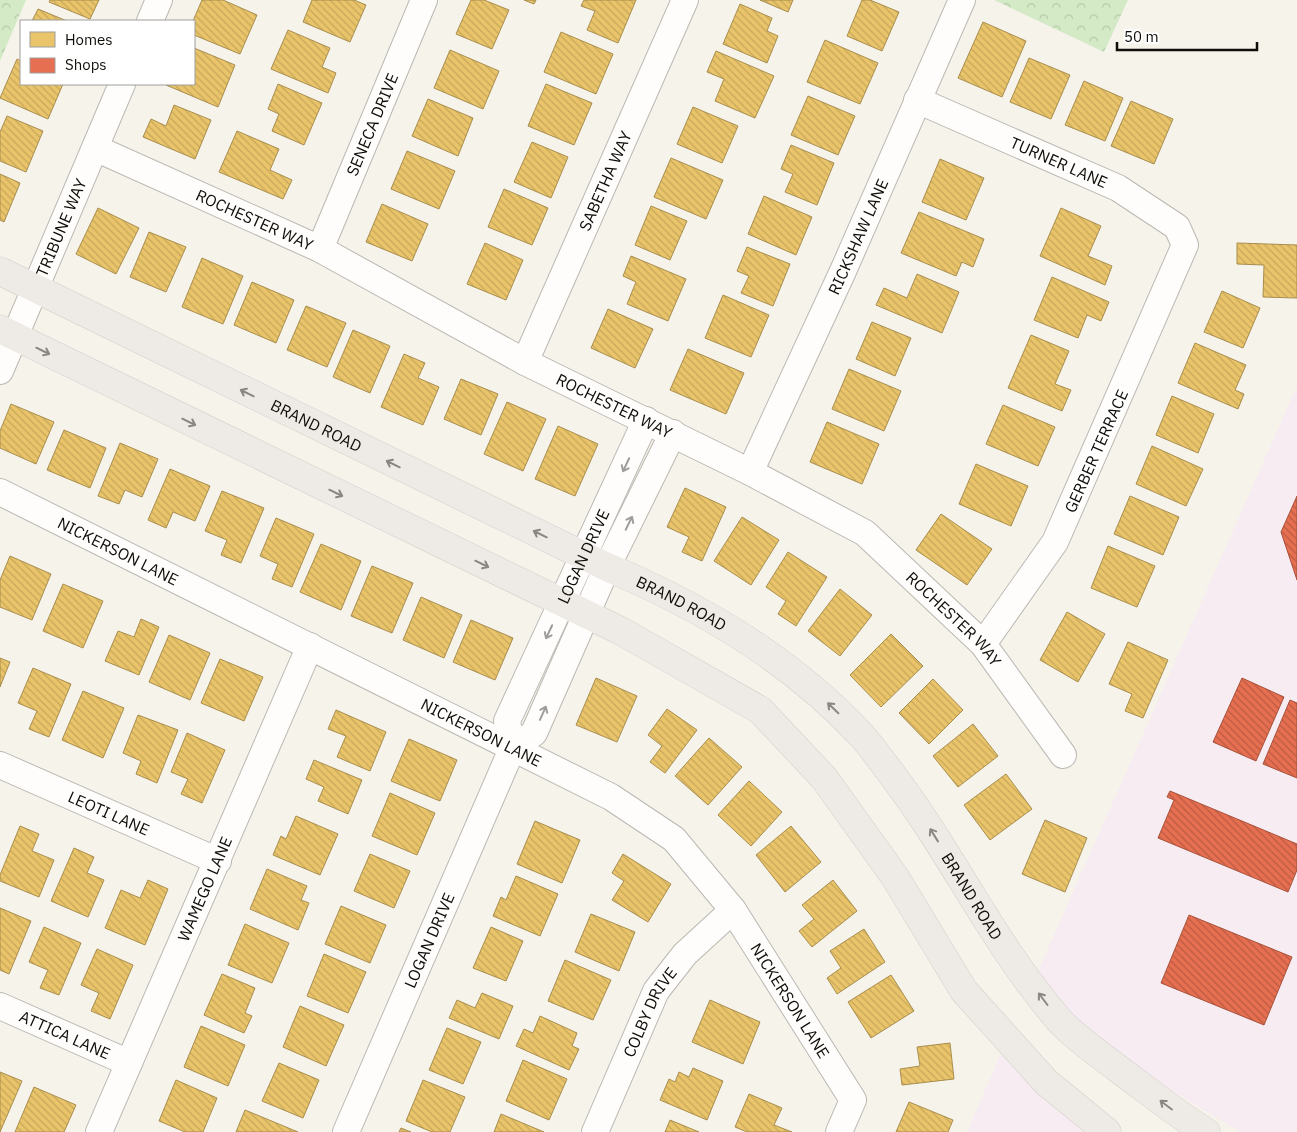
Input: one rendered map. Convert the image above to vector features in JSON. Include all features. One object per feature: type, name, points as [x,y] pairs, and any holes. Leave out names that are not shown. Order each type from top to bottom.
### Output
[{"type":"main road","name":"BRAND ROAD","points":[[0,271],[34,290],[595,561],[652,586],[755,644],[806,682],[863,736],[912,800],[1004,947],[1060,1021],[1095,1051],[1183,1118],[1206,1132]]},
{"type":"main road","points":[[7,333],[621,631],[760,710],[824,778],[895,876],[964,991],[1046,1082],[1106,1132]]},
{"type":"street","points":[[150,20],[159,0]]},
{"type":"street","name":"SENECA DRIVE","points":[[320,249],[424,0]]},
{"type":"street","name":"SABETHA WAY","points":[[525,362],[685,0]]},
{"type":"street","name":"RICKSHAW LANE","points":[[750,472],[843,271],[962,0]]},
{"type":"street","name":"TRIBUNE WAY","points":[[0,371],[7,333],[34,290],[122,85]]},
{"type":"street","name":"TURNER LANE","points":[[917,100],[1118,188],[1177,227],[1185,245]]},
{"type":"street","name":"ROCHESTER WAY","points":[[94,148],[320,249],[525,362],[750,472],[864,533],[983,644],[1062,755]]},
{"type":"street","name":"GERBER TERRACE","points":[[983,644],[1055,542],[1185,245]]},
{"type":"street","name":"LOGAN DRIVE","points":[[346,1132],[512,749],[507,721],[574,608],[595,561],[646,420]]},
{"type":"street","name":"LOGAN DRIVE","points":[[595,561],[672,433]]},
{"type":"street","name":"NICKERSON LANE","points":[[0,492],[611,797],[674,839],[733,910],[853,1100],[839,1132]]},
{"type":"street","name":"WAMEGO LANE","points":[[99,1132],[310,646]]},
{"type":"street","name":"LEOTI LANE","points":[[0,765],[218,861]]},
{"type":"street","name":"COLBY DRIVE","points":[[595,1132],[656,991],[686,954],[733,910]]},
{"type":"street","name":"ATTICA LANE","points":[[0,1006],[129,1063]]},
{"type":"shaded area","points":[[1297,386],[1297,1132],[1240,1132],[1115,1056],[1035,978]]},
{"type":"shaded area","points":[[1001,1053],[1088,1132],[967,1132]]},
{"type":"green space","points":[[0,0],[26,0],[0,61]]},
{"type":"green space","points":[[994,0],[1128,0],[1104,52]]},
{"type":"building: Homes","points":[[50,0],[99,0],[90,19],[49,2]]},
{"type":"building: Homes","points":[[202,0],[223,0],[257,15],[240,54],[195,35],[195,20],[193,20]]},
{"type":"building: Homes","points":[[312,0],[354,0],[366,5],[350,42],[303,22]]},
{"type":"building: Homes","points":[[471,0],[484,0],[509,10],[492,49],[456,34]]},
{"type":"building: Homes","points":[[524,0],[536,0],[534,4]]},
{"type":"building: Homes","points":[[584,0],[636,0],[618,43],[587,30],[595,11],[581,6]]},
{"type":"building: Homes","points":[[760,0],[793,0],[788,12]]},
{"type":"building: Homes","points":[[862,0],[870,0],[899,12],[882,51],[847,36]]},
{"type":"building: Homes","points":[[740,4],[772,18],[767,31],[778,36],[767,63],[723,44]]},
{"type":"building: Homes","points":[[38,9],[65,20],[32,20]]},
{"type":"building: Homes","points":[[983,22],[1026,41],[1002,97],[958,78]]},
{"type":"building: Homes","points":[[288,30],[330,48],[322,67],[336,73],[328,93],[271,69]]},
{"type":"building: Homes","points":[[561,32],[613,54],[596,94],[544,72]]},
{"type":"building: Homes","points":[[825,40],[878,63],[860,104],[807,82]]},
{"type":"building: Homes","points":[[195,48],[235,65],[218,107],[166,85],[195,85]]},
{"type":"building: Homes","points":[[450,50],[499,71],[483,109],[434,88]]},
{"type":"building: Homes","points":[[716,51],[774,76],[755,118],[715,101],[724,79],[707,72]]},
{"type":"building: Homes","points":[[1029,58],[1070,75],[1051,119],[1010,102]]},
{"type":"building: Homes","points":[[17,59],[20,60],[20,85],[63,85],[48,119],[0,98]]},
{"type":"building: Homes","points":[[1084,81],[1123,98],[1105,141],[1065,125]]},
{"type":"building: Homes","points":[[278,84],[322,103],[304,145],[272,131],[279,114],[268,109]]},
{"type":"building: Homes","points":[[546,84],[592,103],[574,145],[528,126]]},
{"type":"building: Homes","points":[[808,96],[855,116],[838,155],[791,135]]},
{"type":"building: Homes","points":[[428,99],[473,118],[458,156],[412,136]]},
{"type":"building: Homes","points":[[1131,101],[1173,119],[1154,164],[1111,146]]},
{"type":"building: Homes","points":[[174,105],[211,120],[195,159],[143,137],[151,119],[166,126]]},
{"type":"building: Homes","points":[[693,107],[738,126],[722,163],[677,144]]},
{"type":"building: Homes","points":[[7,116],[43,131],[26,172],[0,161],[0,132]]},
{"type":"building: Homes","points":[[237,131],[279,149],[270,170],[292,180],[283,199],[219,172]]},
{"type":"building: Homes","points":[[532,142],[568,157],[551,198],[514,182]]},
{"type":"building: Homes","points":[[791,145],[834,163],[817,205],[785,192],[793,174],[781,169]]},
{"type":"building: Homes","points":[[407,151],[455,171],[439,209],[391,189]]},
{"type":"building: Homes","points":[[671,158],[723,180],[706,219],[654,197]]},
{"type":"building: Homes","points":[[940,159],[984,178],[966,220],[922,202]]},
{"type":"building: Homes","points":[[0,174],[20,183],[4,222],[0,220]]},
{"type":"building: Homes","points":[[504,189],[548,208],[532,245],[488,227]]},
{"type":"building: Homes","points":[[764,196],[812,217],[796,255],[748,234]]},
{"type":"building: Homes","points":[[382,204],[428,224],[412,261],[366,242]]},
{"type":"building: Homes","points":[[651,206],[687,221],[670,260],[635,245]]},
{"type":"building: Homes","points":[[98,208],[139,228],[116,274],[76,254]]},
{"type":"building: Homes","points":[[1061,208],[1101,226],[1088,256],[1112,266],[1105,285],[1040,256]]},
{"type":"building: Homes","points":[[919,212],[984,239],[973,267],[962,262],[956,276],[901,253]]},
{"type":"building: Homes","points":[[149,232],[186,247],[166,292],[130,277]]},
{"type":"building: Homes","points":[[485,243],[523,260],[506,300],[467,284]]},
{"type":"building: Homes","points":[[1237,243],[1297,245],[1297,298],[1263,297],[1264,265],[1237,264]]},
{"type":"building: Homes","points":[[747,247],[790,264],[773,306],[741,293],[749,276],[737,271]]},
{"type":"building: Homes","points":[[631,256],[686,279],[668,321],[627,304],[636,282],[623,276]]},
{"type":"building: Homes","points":[[202,258],[243,276],[223,324],[182,307]]},
{"type":"building: Homes","points":[[917,274],[959,292],[942,333],[876,305],[884,288],[907,298]]},
{"type":"building: Homes","points":[[1052,277],[1109,302],[1101,321],[1087,315],[1078,338],[1034,320]]},
{"type":"building: Homes","points":[[252,282],[294,300],[276,343],[234,325]]},
{"type":"building: Homes","points":[[1222,291],[1260,308],[1243,348],[1204,332]]},
{"type":"building: Homes","points":[[723,295],[769,315],[751,357],[705,338]]},
{"type":"building: Homes","points":[[306,306],[346,323],[327,367],[287,350]]},
{"type":"building: Homes","points":[[608,309],[653,329],[635,368],[591,348]]},
{"type":"building: Homes","points":[[872,322],[911,338],[895,376],[856,359]]},
{"type":"building: Homes","points":[[353,330],[390,346],[370,393],[333,377]]},
{"type":"building: Homes","points":[[1031,335],[1069,351],[1055,384],[1071,390],[1062,411],[1008,388]]},
{"type":"building: Homes","points":[[1195,343],[1246,365],[1235,390],[1244,394],[1238,409],[1178,383]]},
{"type":"building: Homes","points":[[688,349],[744,373],[726,414],[670,390]]},
{"type":"building: Homes","points":[[404,354],[425,363],[418,378],[439,387],[423,425],[381,407]]},
{"type":"building: Homes","points":[[849,369],[901,391],[884,431],[832,409]]},
{"type":"building: Homes","points":[[461,379],[498,394],[481,435],[444,419]]},
{"type":"building: Homes","points":[[1172,396],[1214,414],[1198,453],[1156,435]]},
{"type":"building: Homes","points":[[507,402],[546,419],[523,471],[484,454]]},
{"type":"building: Homes","points":[[11,404],[54,422],[36,464],[0,448],[0,431]]},
{"type":"building: Homes","points":[[1003,405],[1055,427],[1038,466],[986,444]]},
{"type":"building: Homes","points":[[827,422],[879,444],[862,484],[810,462]]},
{"type":"building: Homes","points":[[558,426],[598,444],[575,496],[535,479]]},
{"type":"building: Homes","points":[[64,430],[106,448],[90,488],[47,470]]},
{"type":"building: Homes","points":[[120,443],[158,459],[142,497],[125,490],[119,504],[98,496]]},
{"type":"building: Homes","points":[[1152,446],[1203,469],[1186,506],[1136,484]]},
{"type":"building: Homes","points":[[976,464],[1028,486],[1011,526],[959,504]]},
{"type":"building: Homes","points":[[170,469],[210,486],[195,521],[173,512],[166,528],[148,520]]},
{"type":"building: Homes","points":[[685,488],[726,507],[702,561],[682,552],[689,537],[667,527]]},
{"type":"building: Homes","points":[[222,491],[264,508],[241,563],[221,555],[227,540],[205,531]]},
{"type":"building: Homes","points":[[1130,496],[1179,517],[1163,555],[1114,534]]},
{"type":"building: Homes","points":[[941,514],[992,549],[967,585],[916,550]]},
{"type":"building: Homes","points":[[742,517],[779,540],[751,585],[714,561]]},
{"type":"building: Homes","points":[[276,518],[314,534],[292,587],[272,579],[278,564],[260,556]]},
{"type":"building: Homes","points":[[321,544],[361,561],[341,610],[300,592]]},
{"type":"building: Homes","points":[[1108,546],[1155,566],[1137,607],[1091,588]]},
{"type":"building: Homes","points":[[788,552],[827,577],[796,626],[778,614],[786,601],[766,587]]},
{"type":"building: Homes","points":[[10,556],[51,574],[32,620],[0,607],[0,580]]},
{"type":"building: Homes","points":[[372,566],[413,583],[392,633],[351,616]]},
{"type":"building: Homes","points":[[63,584],[103,601],[83,648],[43,631]]},
{"type":"building: Homes","points":[[840,589],[872,615],[840,656],[808,631]]},
{"type":"building: Homes","points":[[421,597],[462,615],[444,658],[403,640]]},
{"type":"building: Homes","points":[[1067,612],[1105,634],[1078,682],[1040,660]]},
{"type":"building: Homes","points":[[141,619],[159,627],[139,675],[105,661],[118,631],[134,637]]},
{"type":"building: Homes","points":[[471,620],[513,638],[495,680],[453,662]]},
{"type":"building: Homes","points":[[891,634],[923,666],[881,707],[850,675]]},
{"type":"building: Homes","points":[[169,635],[210,653],[190,700],[149,682]]},
{"type":"building: Homes","points":[[1128,642],[1168,660],[1143,718],[1125,711],[1132,694],[1109,684]]},
{"type":"building: Homes","points":[[0,658],[10,662],[0,687]]},
{"type":"building: Homes","points":[[220,659],[263,677],[244,721],[201,703]]},
{"type":"building: Homes","points":[[33,668],[71,684],[49,737],[29,729],[37,711],[18,703]]},
{"type":"building: Homes","points":[[596,678],[637,696],[617,742],[576,725]]},
{"type":"building: Homes","points":[[933,679],[963,710],[929,744],[899,713]]},
{"type":"building: Homes","points":[[83,691],[124,708],[103,758],[62,740]]},
{"type":"building: Homes","points":[[667,709],[697,730],[665,773],[650,762],[662,746],[648,735]]},
{"type":"building: Homes","points":[[336,710],[386,732],[370,771],[337,757],[346,736],[328,729]]},
{"type":"building: Homes","points":[[138,715],[178,730],[157,783],[136,774],[141,761],[123,753]]},
{"type":"building: Homes","points":[[973,724],[998,756],[958,787],[933,756]]},
{"type":"building: Homes","points":[[187,733],[225,750],[202,803],[181,794],[188,779],[171,772]]},
{"type":"building: Homes","points":[[709,738],[742,767],[708,805],[675,776]]},
{"type":"building: Homes","points":[[409,739],[457,760],[440,801],[391,781]]},
{"type":"building: Homes","points":[[314,760],[362,780],[348,814],[318,801],[324,787],[306,779]]},
{"type":"building: Homes","points":[[1006,774],[1032,809],[990,840],[964,805]]},
{"type":"building: Homes","points":[[749,781],[782,812],[751,846],[718,815]]},
{"type":"building: Homes","points":[[390,793],[435,813],[417,855],[372,836]]},
{"type":"building: Homes","points":[[296,816],[338,834],[320,875],[273,855],[281,836],[286,839]]},
{"type":"building: Homes","points":[[1045,820],[1087,838],[1065,892],[1022,874]]},
{"type":"building: Homes","points":[[535,821],[580,840],[562,883],[517,864]]},
{"type":"building: Homes","points":[[20,826],[39,834],[32,851],[54,860],[39,897],[0,881],[0,875]]},
{"type":"building: Homes","points":[[791,826],[821,862],[785,892],[756,855]]},
{"type":"building: Homes","points":[[74,848],[94,857],[87,873],[104,880],[88,917],[51,901]]},
{"type":"building: Homes","points":[[370,854],[410,871],[394,908],[354,891]]},
{"type":"building: Homes","points":[[623,854],[671,884],[648,922],[612,900],[624,881],[612,873]]},
{"type":"building: Homes","points":[[267,869],[307,886],[301,900],[309,903],[298,930],[250,909]]},
{"type":"building: Homes","points":[[516,876],[558,894],[540,936],[493,916],[501,897],[506,900]]},
{"type":"building: Homes","points":[[148,880],[168,889],[145,945],[105,928],[121,890],[140,898]]},
{"type":"building: Homes","points":[[833,880],[857,911],[812,947],[799,931],[814,919],[802,905]]},
{"type":"building: Homes","points":[[341,906],[386,925],[370,963],[325,944]]},
{"type":"building: Homes","points":[[0,908],[31,921],[9,974],[0,970]]},
{"type":"building: Homes","points":[[591,914],[635,932],[619,971],[575,952]]},
{"type":"building: Homes","points":[[245,924],[289,943],[272,983],[228,965]]},
{"type":"building: Homes","points":[[44,927],[81,943],[59,995],[40,988],[48,970],[29,962]]},
{"type":"building: Homes","points":[[491,927],[523,941],[506,981],[473,968]]},
{"type":"building: Homes","points":[[864,929],[885,962],[837,994],[827,978],[841,968],[830,951]]},
{"type":"building: Homes","points":[[97,949],[133,965],[110,1019],[91,1011],[99,993],[81,985]]},
{"type":"building: Homes","points":[[324,954],[366,972],[348,1013],[307,996]]},
{"type":"building: Homes","points":[[565,960],[611,980],[593,1020],[548,1001]]},
{"type":"building: Homes","points":[[222,974],[255,988],[245,1013],[252,1016],[244,1033],[204,1015]]},
{"type":"building: Homes","points":[[891,975],[914,1011],[871,1038],[848,1002]]},
{"type":"building: Homes","points":[[482,993],[513,1006],[499,1039],[449,1018],[457,1000],[475,1008]]},
{"type":"building: Homes","points":[[710,1000],[760,1022],[743,1064],[692,1042]]},
{"type":"building: Homes","points":[[300,1006],[344,1025],[326,1066],[283,1047]]},
{"type":"building: Homes","points":[[540,1016],[577,1033],[572,1046],[579,1049],[569,1070],[516,1046],[524,1029],[533,1033]]},
{"type":"building: Homes","points":[[201,1026],[245,1045],[228,1086],[184,1067]]},
{"type":"building: Homes","points":[[447,1028],[481,1042],[463,1084],[429,1070]]},
{"type":"building: Homes","points":[[950,1043],[954,1079],[902,1085],[900,1069],[920,1066],[917,1047]]},
{"type":"building: Homes","points":[[523,1060],[567,1079],[549,1120],[506,1101]]},
{"type":"building: Homes","points":[[279,1063],[319,1080],[303,1118],[262,1101]]},
{"type":"building: Homes","points":[[693,1068],[723,1081],[707,1120],[660,1100],[669,1079],[675,1082],[679,1072],[689,1077]]},
{"type":"building: Homes","points":[[0,1072],[22,1081],[0,1132]]},
{"type":"building: Homes","points":[[176,1080],[217,1098],[203,1132],[185,1132],[159,1121]]},
{"type":"building: Homes","points":[[423,1080],[465,1097],[450,1132],[432,1132],[406,1121]]},
{"type":"building: Homes","points":[[34,1087],[76,1105],[64,1132],[15,1132]]},
{"type":"building: Homes","points":[[749,1094],[782,1108],[774,1125],[792,1132],[747,1132],[735,1127]]},
{"type":"building: Homes","points":[[909,1102],[953,1120],[948,1132],[896,1132]]},
{"type":"building: Homes","points":[[245,1110],[298,1132],[236,1132]]},
{"type":"building: Homes","points":[[501,1114],[544,1132],[494,1132]]},
{"type":"building: Homes","points":[[670,1120],[699,1132],[665,1132]]},
{"type":"building: Homes","points":[[401,1128],[411,1132],[399,1132]]},
{"type":"building: Shops","points":[[1297,496],[1297,580],[1281,532]]},
{"type":"building: Shops","points":[[1242,678],[1284,697],[1256,761],[1213,742]]},
{"type":"building: Shops","points":[[1290,700],[1297,703],[1297,778],[1263,764]]},
{"type":"building: Shops","points":[[1170,791],[1297,844],[1297,870],[1288,892],[1158,838],[1174,800],[1167,797]]},
{"type":"building: Shops","points":[[1189,915],[1292,957],[1264,1025],[1161,983]]}]
